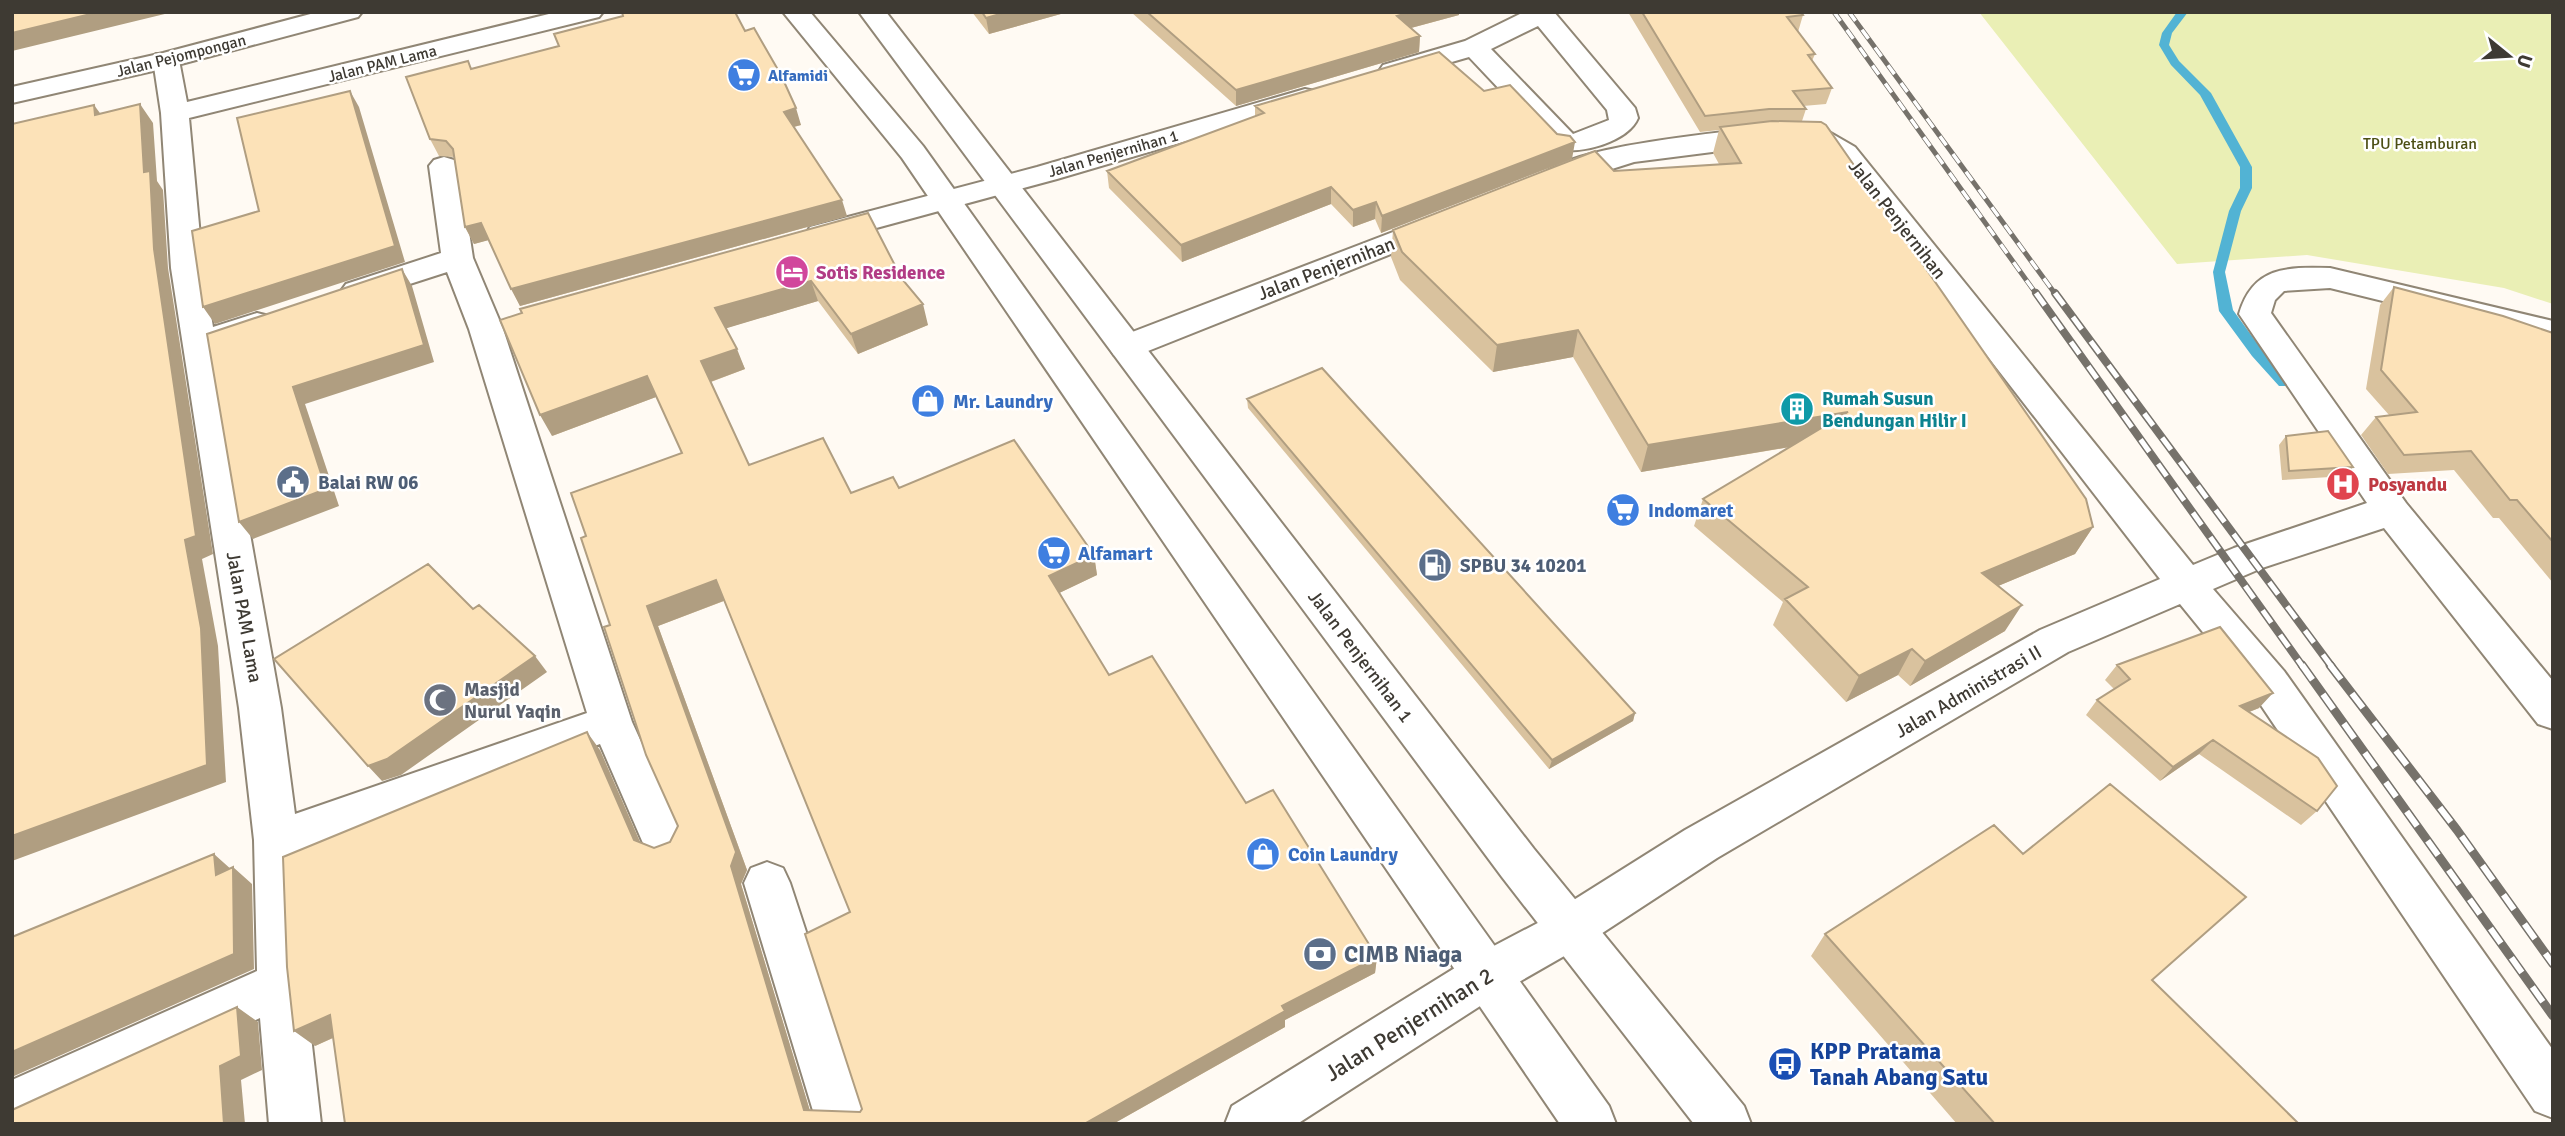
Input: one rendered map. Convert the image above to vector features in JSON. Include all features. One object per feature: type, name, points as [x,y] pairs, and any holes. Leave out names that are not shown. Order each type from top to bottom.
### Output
[{"type":"street","name":"Jalan Pejompongan","points":[[12,95],[166,60],[348,12]]},
{"type":"street","name":"Jalan PAM Lama","points":[[175,113],[590,12]]},
{"type":"street","points":[[796,12],[913,152],[1591,1124]]},
{"type":"street","name":"Jalan Penjernihan 1","points":[[872,12],[966,139],[1570,928],[1726,1124]]},
{"type":"street","points":[[1367,78],[1474,47],[1541,13],[1621,108],[1624,118],[1621,125],[1578,142],[1566,143],[1474,47]]},
{"type":"street","name":"Jalan PAM Lama","points":[[166,60],[175,113],[187,268],[260,708],[276,840],[281,984],[295,1124]]},
{"type":"street","name":"Jalan Penjernihan 1","points":[[792,243],[1327,90]]},
{"type":"street","name":"Jalan Penjernihan","points":[[1527,189],[1591,164],[1632,153],[1775,135],[1819,138],[1845,153],[2187,586],[2269,683],[2553,1093]]},
{"type":"street","points":[[913,152],[942,152],[966,139]]},
{"type":"street","points":[[444,166],[457,258],[497,326],[611,722],[665,843]]},
{"type":"street","name":"Jalan Penjernihan","points":[[1126,347],[1462,215]]},
{"type":"street","points":[[328,301],[457,258]]},
{"type":"street","points":[[2553,332],[2330,278],[2293,278],[2270,284],[2258,296],[2255,314],[2393,513],[2553,712]]},
{"type":"street","points":[[199,343],[290,313]]},
{"type":"street","name":"Jalan Administrasi II","points":[[1570,928],[1701,844],[2054,641],[2248,558],[2371,516],[2393,513]]},
{"type":"street","points":[[276,840],[611,722]]},
{"type":"street","points":[[767,883],[843,1124]]},
{"type":"street","name":"Jalan Penjernihan 2","points":[[1250,1124],[1488,974],[1570,928]]},
{"type":"street","points":[[12,1106],[281,984]]},
{"type":"green space","name":"TPU Petamburan","points":[[1979,12],[2553,12],[2553,304],[2504,288],[2307,255],[2177,264]]},
{"type":"building","points":[[12,12],[99,12],[12,33]]},
{"type":"building","points":[[622,12],[735,12],[745,31],[754,28],[796,108],[784,112],[842,200],[511,289],[481,223],[465,227],[453,149],[446,141],[430,139],[406,77],[468,61],[471,69],[559,46],[554,34],[623,16]]},
{"type":"building","points":[[982,12],[1007,12],[986,18]]},
{"type":"building","points":[[1147,12],[1411,12],[1397,16],[1420,36],[1236,90]]},
{"type":"building","points":[[1642,12],[1801,12],[1803,15],[1787,17],[1815,54],[1808,55],[1832,88],[1793,91],[1806,109],[1769,109],[1705,116]]},
{"type":"building","points":[[1439,52],[1484,91],[1510,85],[1557,134],[1570,136],[1575,142],[1382,216],[1376,202],[1353,210],[1331,187],[1181,245],[1107,171],[1264,113],[1255,106]]},
{"type":"building","points":[[350,91],[395,246],[203,307],[192,231],[259,211],[237,118]]},
{"type":"building","points":[[140,104],[144,172],[150,171],[154,249],[196,536],[185,540],[201,628],[207,765],[12,836],[12,124],[94,105],[95,115]]},
{"type":"building","name":"Rumah Susun Bendungan Hilir I","points":[[1772,121],[1821,122],[1826,125],[2086,499],[2093,527],[1982,573],[2022,605],[1925,661],[1912,649],[1859,676],[1785,599],[1808,587],[1703,499],[1848,412],[1648,445],[1578,330],[1497,345],[1402,252],[1393,230],[1595,151],[1614,171],[1741,163],[1720,127]]},
{"type":"building","points":[[868,213],[902,279],[923,304],[851,334],[811,281],[715,308],[737,349],[701,361],[749,465],[823,438],[851,493],[893,477],[899,488],[1014,440],[1094,555],[1049,576],[1109,675],[1152,656],[1246,803],[1273,790],[1377,957],[1282,1006],[1285,1011],[1084,1124],[345,1124],[330,1015],[294,1031],[287,967],[283,857],[587,732],[634,840],[654,848],[670,842],[678,826],[646,755],[604,627],[610,625],[581,538],[586,536],[571,493],[682,453],[647,376],[540,415],[500,320],[522,313],[520,309]],"holes":[[[716,580],[850,912],[805,934],[862,1109],[860,1112],[804,1110],[731,866],[736,852],[647,606]]]},
{"type":"building","points":[[402,269],[424,345],[293,387],[326,489],[239,522],[207,334]]},
{"type":"building","points":[[2394,287],[2503,316],[2553,333],[2553,542],[2517,500],[2510,500],[2471,451],[2404,455],[2376,417],[2417,412],[2381,370]]},
{"type":"building","name":"SPBU 34 10201","points":[[1322,368],[1635,713],[1552,760],[1247,399]]},
{"type":"building","points":[[2328,431],[2353,467],[2289,471],[2286,436]]},
{"type":"building","points":[[428,564],[473,609],[479,605],[535,656],[387,759],[368,766],[274,659]]},
{"type":"building","points":[[2220,627],[2273,693],[2240,706],[2318,758],[2337,786],[2317,811],[2213,740],[2173,767],[2097,700],[2130,679],[2117,665]]},
{"type":"building","points":[[2110,784],[2246,897],[2152,980],[2299,1124],[1995,1124],[1825,934],[1994,825],[2023,854]]},
{"type":"building","points":[[214,854],[216,875],[233,867],[234,954],[12,1052],[12,937]]},
{"type":"building","points":[[237,1007],[241,1056],[220,1066],[224,1124],[12,1124],[12,1110]]},
{"type":"waterway","points":[[2183,12],[2167,33],[2164,45],[2175,63],[2205,93],[2246,167],[2246,188],[2235,211],[2219,272],[2226,311],[2257,353],[2284,383]]},
{"type":"railway","points":[[1834,12],[2037,295]]},
{"type":"railway","points":[[1849,12],[2056,295]]},
{"type":"railway","points":[[2036,293],[2303,667]]},
{"type":"railway","points":[[2055,293],[2332,667]]},
{"type":"railway","points":[[2302,665],[2553,1016]]},
{"type":"railway","points":[[2330,665],[2457,830],[2553,964]]},
{"type":"place","name":"Alfamidi","points":[[744,75]]},
{"type":"place","name":"Sotis Residence","points":[[792,272]]},
{"type":"place","name":"Mr. Laundry","points":[[928,401]]},
{"type":"place","name":"Rumah Susun Bendungan Hilir I","points":[[1797,409]]},
{"type":"place","name":"Balai RW 06","points":[[293,482]]},
{"type":"place","name":"Posyandu","points":[[2343,484]]},
{"type":"place","name":"Indomaret","points":[[1623,510]]},
{"type":"place","name":"Alfamart","points":[[1054,553]]},
{"type":"place","name":"SPBU 34 10201","points":[[1435,565]]},
{"type":"place","name":"Masjid Nurul Yaqin","points":[[440,700]]},
{"type":"place","name":"Coin Laundry","points":[[1263,854]]},
{"type":"place","name":"CIMB Niaga","points":[[1320,954]]},
{"type":"place","name":"KPP Pratama Tanah Abang Satu","points":[[1785,1064]]}]
